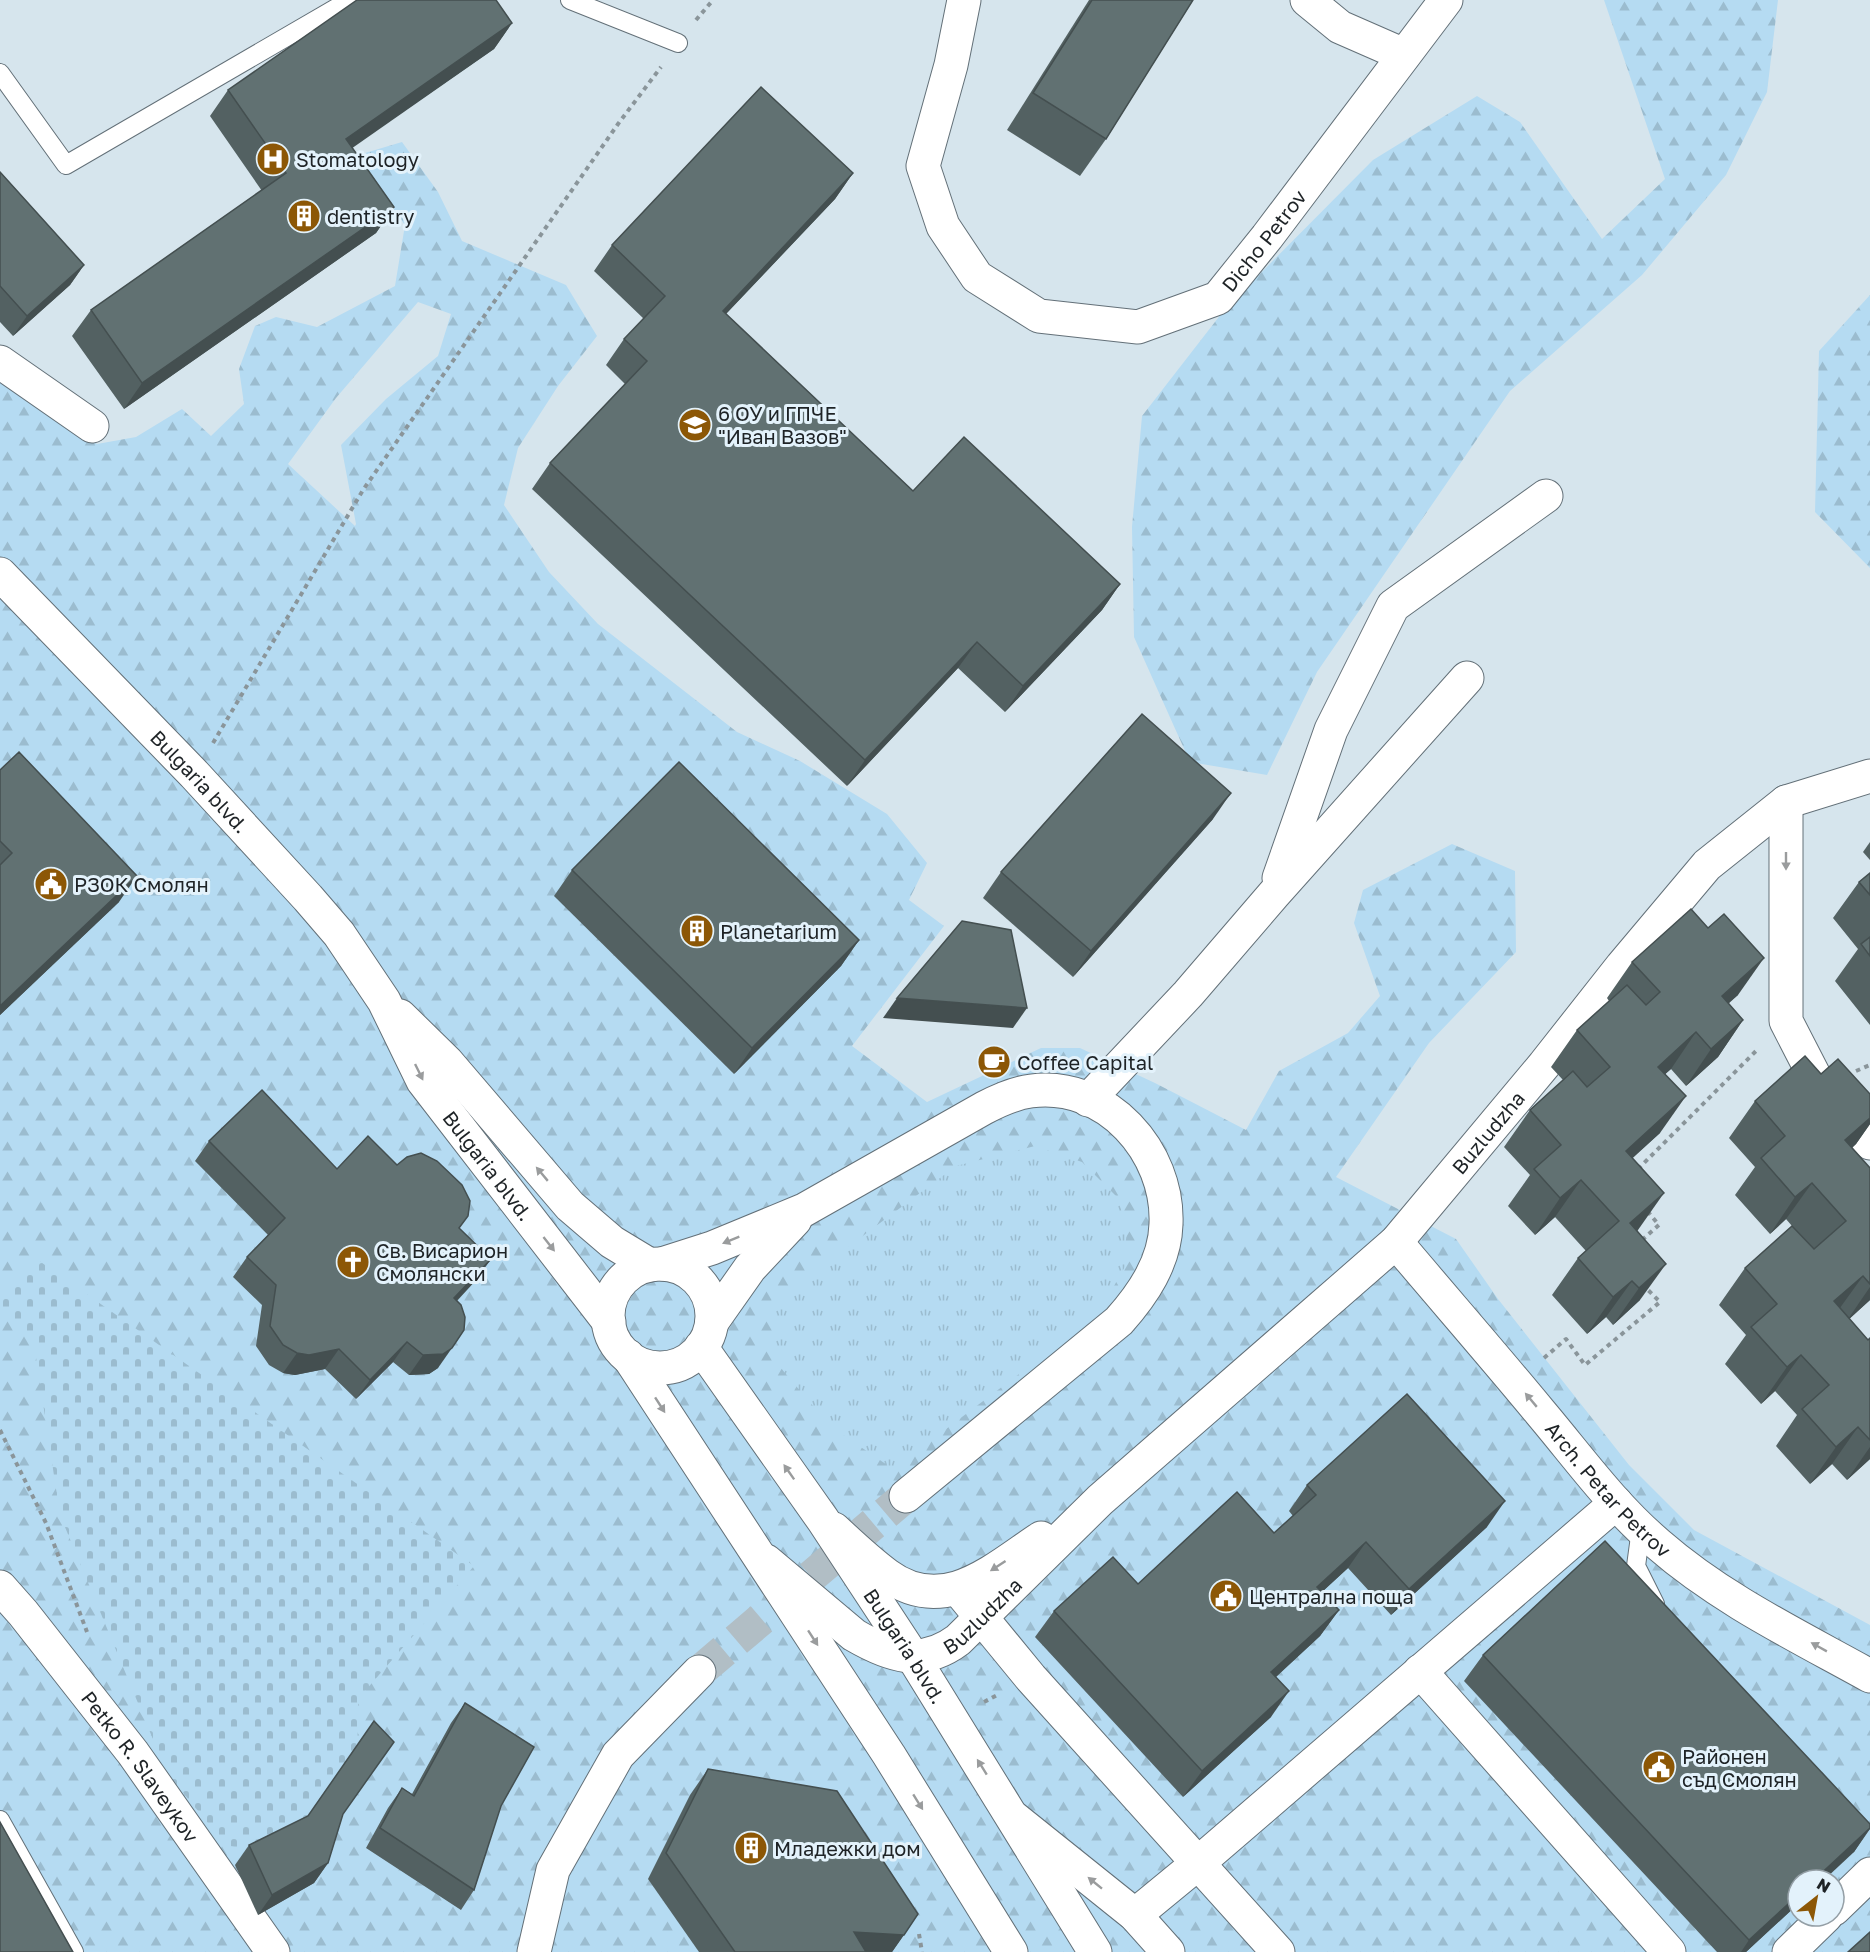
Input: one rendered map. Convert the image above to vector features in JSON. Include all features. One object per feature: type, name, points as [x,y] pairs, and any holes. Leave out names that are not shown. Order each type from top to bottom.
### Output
[{"type":"street","name":"Dicho Petrov","points":[[964,0],[951,65],[923,166],[943,226],[977,277],[1039,316],[1138,327],[1218,298],[1446,0]]},
{"type":"street","points":[[1307,0],[1340,27],[1404,55]]},
{"type":"street","points":[[0,362],[92,426]]},
{"type":"street","points":[[1274,894],[1331,730],[1393,606],[1546,496]]},
{"type":"street","name":"Bulgaria blvd.","points":[[0,574],[194,774],[339,934],[384,1001],[423,1081],[609,1322]]},
{"type":"street","points":[[1088,1100],[1188,994],[1467,678]]},
{"type":"street","name":"Buzludzha","points":[[758,1554],[854,1635],[887,1652],[913,1657],[937,1653],[948,1648],[958,1641],[1100,1500],[1396,1242],[1707,865],[1786,802],[1870,776]]},
{"type":"street","points":[[1786,802],[1786,1021],[1821,1089],[1870,1143]]},
{"type":"street","name":"Bulgaria blvd.","points":[[384,1001],[447,1062],[570,1206],[612,1242],[656,1264]]},
{"type":"street","points":[[906,1496],[1119,1321],[1146,1287],[1155,1270],[1163,1246],[1166,1226],[1161,1180],[1153,1159],[1139,1139],[1125,1123],[1107,1109],[1070,1093],[1051,1090],[1032,1091],[1000,1100],[804,1210],[712,1248],[630,1273],[615,1290],[610,1300],[609,1322],[615,1341],[628,1356],[889,1755],[1011,1952]]},
{"type":"street","points":[[628,1356],[649,1366],[673,1366],[693,1356],[750,1268],[804,1210]]},
{"type":"street","name":"Arch. Petar Petrov","points":[[1396,1242],[1616,1503],[1659,1546],[1711,1585],[1741,1604],[1870,1676]]},
{"type":"street","points":[[656,1264],[684,1270],[702,1285],[711,1303],[706,1334]]},
{"type":"street","name":"Bulgaria blvd.","points":[[706,1334],[823,1520],[913,1657],[1095,1952]]},
{"type":"street","name":"Buzludzha","points":[[823,1520],[888,1576],[919,1590],[946,1592],[970,1584],[1100,1500]]},
{"type":"street","points":[[1135,1915],[1616,1503]]},
{"type":"street","name":"Petko R. Slaveykov","points":[[0,1587],[133,1753],[273,1952]]},
{"type":"street","points":[[958,1589],[1031,1678],[1278,1952]]},
{"type":"street","points":[[1420,1671],[1669,1952]]},
{"type":"street","points":[[534,1952],[553,1870],[618,1755],[699,1672]]},
{"type":"street","points":[[1013,1817],[1135,1915],[1168,1952]]},
{"type":"street","points":[[1846,1897],[1870,1874]]},
{"type":"street","points":[[1789,1952],[1814,1928]]},
{"type":"lane","points":[[0,73],[66,165],[350,0]]},
{"type":"lane","points":[[570,0],[678,43]]},
{"type":"lane","points":[[1641,1529],[1636,1566],[1664,1620]]},
{"type":"lane","points":[[0,1820],[74,1952]]},
{"type":"path","points":[[194,774],[363,490],[618,124],[713,0]]},
{"type":"path","points":[[1631,1176],[1786,1021]]},
{"type":"path","points":[[1635,1246],[1659,1225],[1645,1208]]},
{"type":"path","points":[[1515,1382],[1566,1340],[1585,1365],[1660,1302],[1644,1285]]},
{"type":"path","points":[[0,1430],[46,1523]]},
{"type":"path","points":[[919,1934],[922,1952]]},
{"type":"green space","points":[[1604,0],[1778,0],[1767,92],[1726,175],[1642,275],[1510,391],[1317,672],[1267,775],[1190,762],[1134,637],[1132,527],[1142,416],[1225,309],[1373,160],[1477,96],[1520,122],[1602,239],[1665,179]]},
{"type":"green space","points":[[402,142],[438,192],[462,241],[566,285],[597,336],[558,386],[518,448],[504,505],[549,572],[598,624],[737,732],[800,761],[887,814],[927,863],[909,900],[944,926],[852,1046],[927,1102],[1041,1048],[1080,1048],[1155,1083],[1246,1130],[1279,1071],[1348,1033],[1380,996],[1354,923],[1363,890],[1452,844],[1515,871],[1516,952],[1429,1043],[1336,1177],[1456,1239],[1498,1299],[1629,1465],[1694,1530],[1870,1625],[1870,1952],[0,1952],[0,372],[63,424],[97,444],[136,437],[182,409],[211,436],[244,404],[239,369],[255,326],[276,317],[317,327],[395,286],[405,225],[355,156]],"holes":[[[418,302],[451,314],[438,356],[386,399],[341,445],[355,526],[288,464],[336,398]]]},
{"type":"green space","points":[[1870,295],[1870,568],[1815,512],[1819,351]]},
{"type":"green space","points":[[1035,1146],[1082,1162],[1117,1197],[1126,1222],[1127,1263],[1101,1309],[893,1469],[830,1426],[774,1360],[771,1301],[956,1166]]},
{"type":"green space","points":[[38,1260],[474,1566],[358,1699],[358,1730],[353,1777],[313,1821],[260,1853],[226,1845],[167,1773],[60,1515],[34,1344],[0,1310],[0,1297]]},
{"type":"building","name":"dentistry","points":[[357,0],[496,0],[512,23],[346,139],[394,207],[142,383],[91,310],[286,173],[228,90]]},
{"type":"building","points":[[1092,0],[1193,0],[1106,139],[1033,93]]},
{"type":"building","name":"6 ОУ и ГПЧЕ \"Иван Вазов\"","points":[[761,87],[853,173],[723,311],[913,491],[964,437],[1120,584],[1023,686],[977,642],[865,760],[550,463],[647,361],[624,339],[665,296],[612,245]]},
{"type":"building","points":[[0,172],[84,265],[27,316],[0,286]]},
{"type":"building","points":[[1142,714],[1231,793],[1091,951],[1001,872]]},
{"type":"building","name":"РЗОК Смолян","points":[[19,752],[137,876],[0,1006],[0,865],[12,853],[0,841],[0,770]]},
{"type":"building","name":"Planetarium","points":[[679,762],[859,940],[752,1048],[572,870]]},
{"type":"building","points":[[1870,873],[1870,895],[1859,882]]},
{"type":"building","points":[[1691,909],[1708,928],[1724,914],[1764,958],[1722,996],[1743,1020],[1711,1049],[1696,1032],[1658,1067],[1686,1096],[1626,1151],[1664,1193],[1630,1223],[1666,1264],[1639,1288],[1632,1281],[1613,1297],[1578,1258],[1619,1221],[1581,1180],[1560,1198],[1534,1169],[1561,1145],[1530,1110],[1573,1071],[1587,1087],[1610,1067],[1577,1030],[1627,985],[1646,1005],[1660,992],[1632,962]]},
{"type":"building","points":[[962,921],[1011,930],[1027,1008],[897,998]]},
{"type":"building","points":[[1870,937],[1870,956],[1861,944]]},
{"type":"building","points":[[1805,1056],[1821,1074],[1838,1059],[1870,1094],[1870,1118],[1845,1140],[1870,1168],[1870,1284],[1863,1276],[1834,1301],[1868,1340],[1870,1338],[1870,1440],[1858,1427],[1836,1447],[1802,1409],[1829,1385],[1801,1355],[1787,1367],[1751,1327],[1777,1304],[1745,1268],[1792,1226],[1814,1249],[1846,1221],[1812,1183],[1795,1197],[1761,1158],[1785,1136],[1755,1101]]},
{"type":"building","name":"Св. Висарион Смолянски","points":[[262,1090],[337,1169],[368,1136],[397,1165],[407,1157],[421,1153],[437,1161],[462,1185],[470,1201],[468,1216],[459,1228],[491,1259],[454,1298],[461,1305],[465,1317],[464,1330],[452,1348],[443,1354],[423,1355],[407,1342],[370,1380],[339,1349],[309,1355],[297,1353],[283,1345],[270,1326],[276,1285],[247,1257],[285,1218],[209,1141]]},
{"type":"building","name":"Централна поща","points":[[1407,1394],[1505,1501],[1409,1589],[1366,1542],[1317,1587],[1339,1610],[1271,1672],[1289,1691],[1202,1771],[1054,1611],[1113,1557],[1138,1584],[1237,1492],[1274,1533],[1316,1495],[1307,1485]]},
{"type":"building","name":"Районен съд Смолян","points":[[1605,1541],[1870,1824],[1870,1828],[1827,1868],[1786,1868],[1786,1906],[1749,1940],[1483,1655]]},
{"type":"building","points":[[465,1703],[534,1747],[501,1806],[474,1890],[380,1828],[402,1788],[414,1796]]},
{"type":"building","points":[[374,1721],[394,1742],[343,1814],[328,1863],[272,1895],[249,1845],[308,1816]]},
{"type":"building","name":"Младежки дом","points":[[708,1769],[837,1791],[918,1914],[904,1935],[854,1932],[866,1952],[735,1952],[666,1853]]},
{"type":"building","points":[[0,1822],[73,1952],[0,1952]]},
{"type":"building","points":[[1870,1932],[1870,1952],[1848,1952]]},
{"type":"tunnel","points":[[699,1672],[906,1496]]},
{"type":"place","name":"Stomatology","points":[[273,159]]},
{"type":"place","name":"dentistry","points":[[304,216]]},
{"type":"place","name":"6 ОУ и ГПЧЕ \"Иван Вазов\"","points":[[695,425]]},
{"type":"place","name":"РЗОК Смолян","points":[[51,884]]},
{"type":"place","name":"Planetarium","points":[[697,931]]},
{"type":"place","name":"Coffee Capital","points":[[994,1062]]},
{"type":"place","name":"Св. Висарион Смолянски","points":[[353,1262]]},
{"type":"place","name":"Централна поща","points":[[1226,1596]]},
{"type":"place","name":"Районен съд Смолян","points":[[1659,1767]]},
{"type":"place","name":"Младежки дом","points":[[751,1848]]}]
